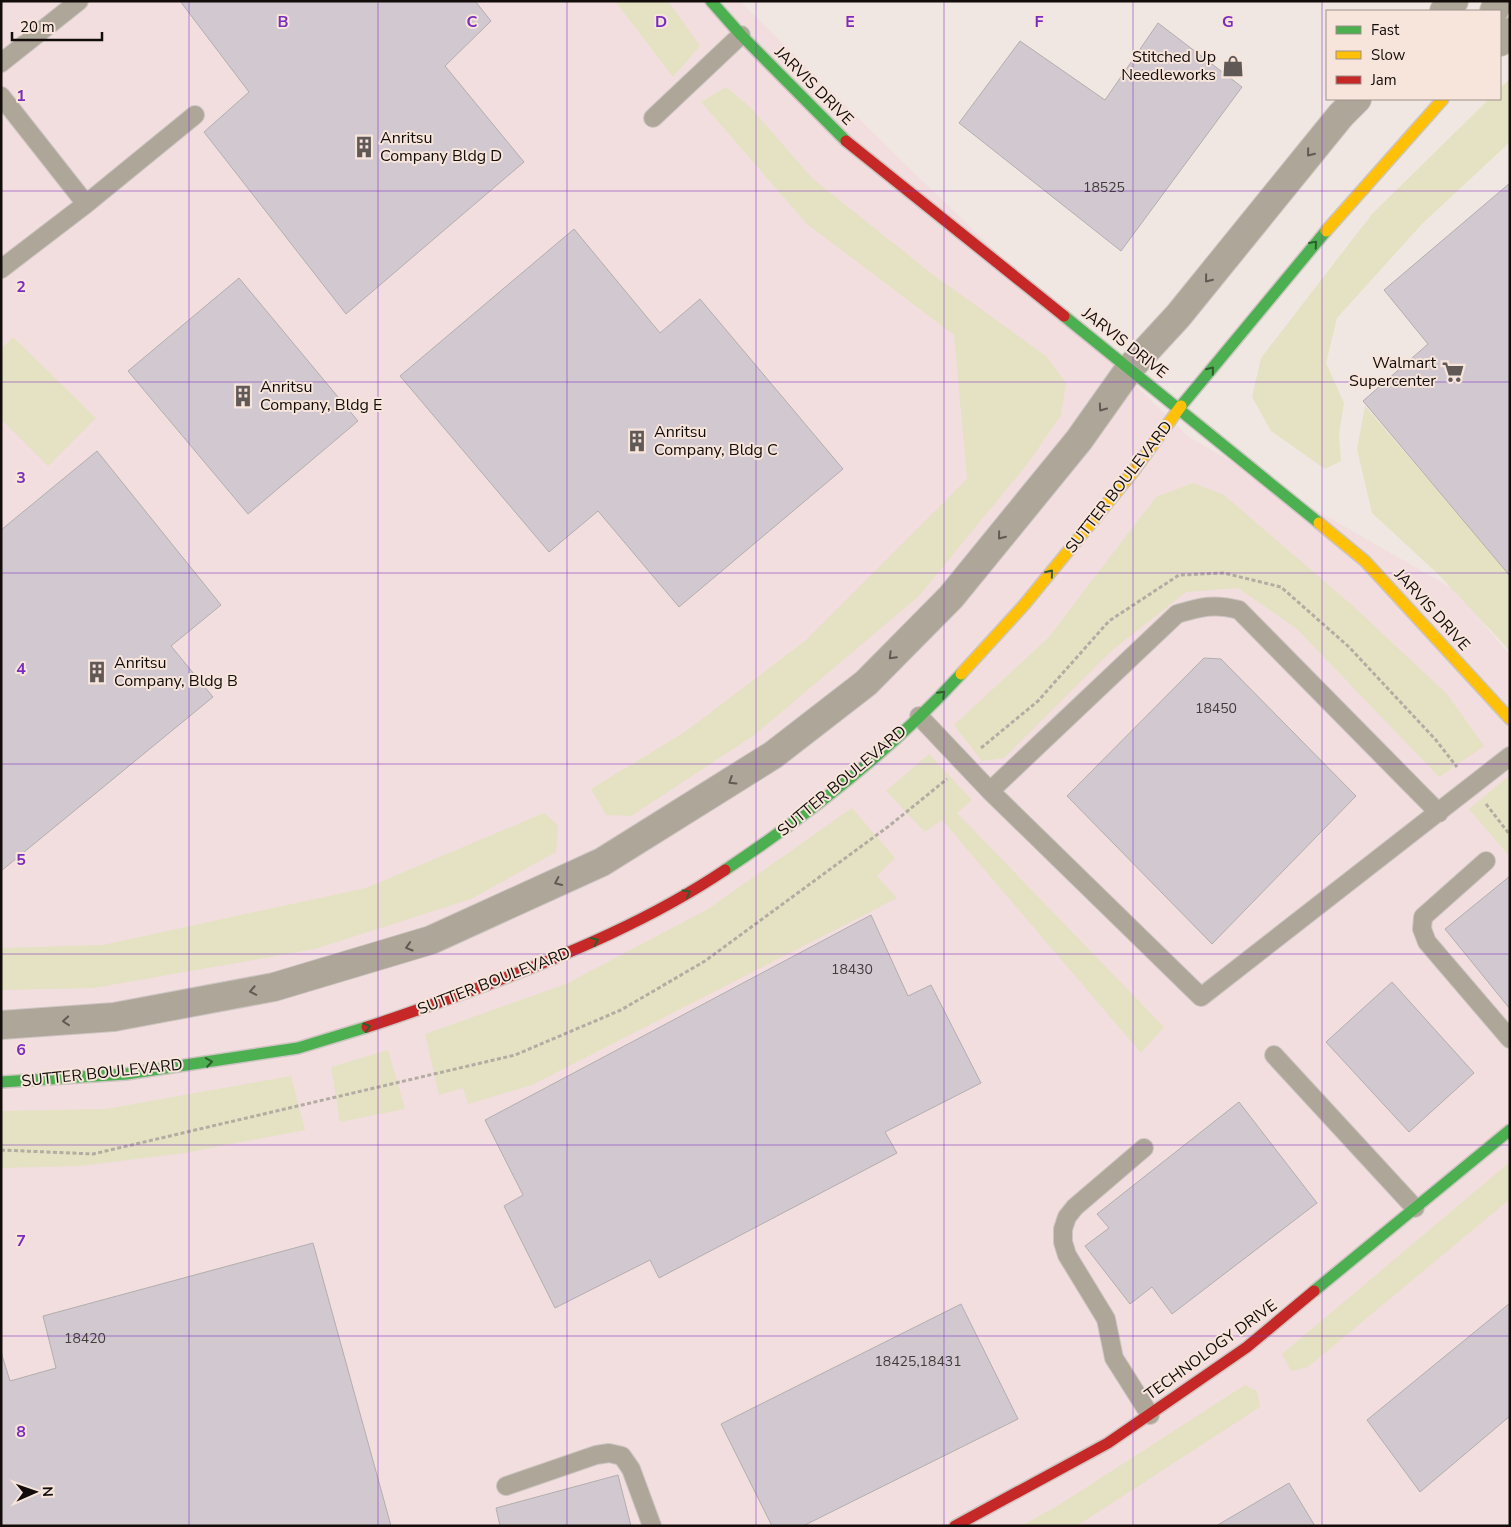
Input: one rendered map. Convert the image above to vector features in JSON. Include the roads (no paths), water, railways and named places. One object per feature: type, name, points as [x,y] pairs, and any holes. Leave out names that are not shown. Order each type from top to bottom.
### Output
[{"type":"street","name":"JARVIS DRIVE","points":[[711,1],[741,35],[846,142],[1180,408],[1365,561],[1510,719]]},
{"type":"street","points":[[1445,10],[1454,1]]},
{"type":"street","points":[[1501,41],[1510,32]]},
{"type":"street","points":[[1,1026],[114,1017],[274,987],[431,940],[602,862],[773,755],[866,683],[951,597],[1079,440],[1130,368],[1178,316],[1341,115],[1356,100]]},
{"type":"street","name":"SUTTER BOULEVARD","points":[[1,1082],[126,1074],[298,1048],[403,1016],[555,959],[645,918],[728,868],[788,828],[859,770],[944,693],[1024,604],[1132,473],[1180,408],[1306,253],[1442,100]]},
{"type":"street","name":"TECHNOLOGY DRIVE","points":[[955,1526],[1108,1443],[1247,1348],[1510,1130]]},
{"type":"lane","points":[[1,63],[79,1]]},
{"type":"lane","points":[[653,118],[741,35]]},
{"type":"lane","points":[[1,96],[86,204]]},
{"type":"lane","points":[[1,269],[86,204],[195,115]]},
{"type":"lane","points":[[990,791],[1177,614],[1202,606],[1221,605],[1239,610],[1439,813]]},
{"type":"lane","points":[[919,716],[964,765],[1200,997],[1510,756]]},
{"type":"lane","points":[[1486,861],[1423,917],[1422,929],[1427,942],[1510,1039]]},
{"type":"lane","points":[[1274,1055],[1416,1208]]},
{"type":"lane","points":[[1144,1148],[1075,1207],[1067,1217],[1063,1230],[1063,1242],[1067,1255],[1106,1320],[1114,1358],[1150,1415]]},
{"type":"lane","points":[[506,1486],[596,1455],[609,1453],[622,1456],[631,1469],[652,1526]]},
{"type":"place","name":"Stitched Up Needleworks","points":[[1233,66]]},
{"type":"place","name":"Anritsu Company Bldg D","points":[[364,147]]},
{"type":"place","name":"Walmart Supercenter","points":[[1453,372]]},
{"type":"place","name":"Anritsu Company, Bldg E","points":[[243,396]]},
{"type":"place","name":"Anritsu Company, Bldg C","points":[[637,441]]},
{"type":"place","name":"Anritsu Company, Bldg B","points":[[97,672]]}]
